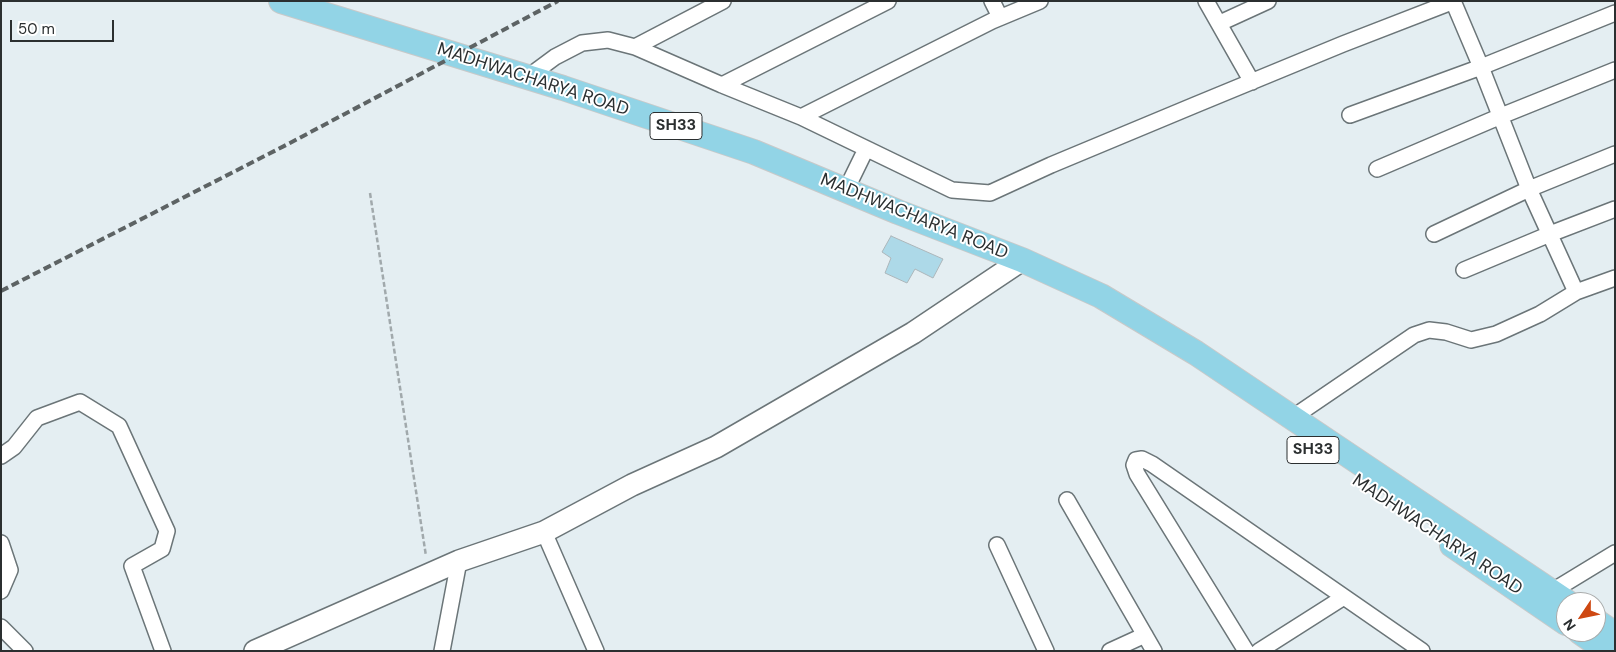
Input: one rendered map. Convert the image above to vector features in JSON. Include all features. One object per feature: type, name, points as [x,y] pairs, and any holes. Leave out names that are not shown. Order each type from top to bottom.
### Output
[{"type":"main road","name":"MADHWACHARYA ROAD","points":[[281,1],[528,77],[754,152],[1022,260],[1101,296],[1188,348],[1551,598]]},
{"type":"main road","name":"MADHWACHARYA ROAD","points":[[1061,279],[1092,308],[1214,382],[1551,598]]},
{"type":"street","points":[[635,47],[723,1]]},
{"type":"street","points":[[722,85],[888,1]]},
{"type":"street","points":[[801,117],[1000,17],[992,1]]},
{"type":"street","points":[[992,21],[1040,1]]},
{"type":"street","points":[[1206,1],[1252,82]]},
{"type":"street","points":[[1220,23],[1268,1]]},
{"type":"street","points":[[528,77],[555,57],[582,43],[608,40],[635,47],[801,117],[952,190],[990,193],[1051,165],[1343,44],[1454,1],[1529,189],[1576,292]]},
{"type":"street","points":[[1350,115],[1481,67],[1615,13]]},
{"type":"street","points":[[1377,169],[1615,70]]},
{"type":"street","points":[[846,190],[866,149]]},
{"type":"street","points":[[1434,234],[1529,189],[1615,154]]},
{"type":"street","points":[[1464,270],[1615,209]]},
{"type":"street","points":[[255,651],[459,561],[544,532],[632,485],[716,447],[913,333],[1022,260]]},
{"type":"street","points":[[1292,418],[1414,334],[1429,330],[1446,332],[1471,340],[1496,334],[1540,314],[1576,292],[1615,278]]},
{"type":"street","points":[[1,456],[14,447],[37,418],[80,402],[119,426],[168,531],[162,549],[132,566],[163,651]]},
{"type":"street","points":[[1246,651],[1137,474],[1134,465],[1136,460],[1142,459],[1152,464],[1422,651]]},
{"type":"street","points":[[1067,500],[1154,651]]},
{"type":"street","points":[[544,532],[596,651]]},
{"type":"street","points":[[1,543],[10,570],[1,591]]},
{"type":"street","points":[[997,545],[1046,651]]},
{"type":"street","points":[[1551,598],[1615,553]]},
{"type":"street","points":[[442,651],[459,561]]},
{"type":"street","points":[[1259,651],[1344,598]]},
{"type":"street","points":[[1,627],[25,651]]},
{"type":"street","points":[[1110,651],[1145,634]]},
{"type":"path","points":[[370,193],[429,575]]},
{"type":"building","points":[[891,236],[943,259],[933,278],[915,269],[907,283],[885,273],[891,258],[882,252]]},
{"type":"railway","points":[[1,291],[290,143],[558,1]]}]
